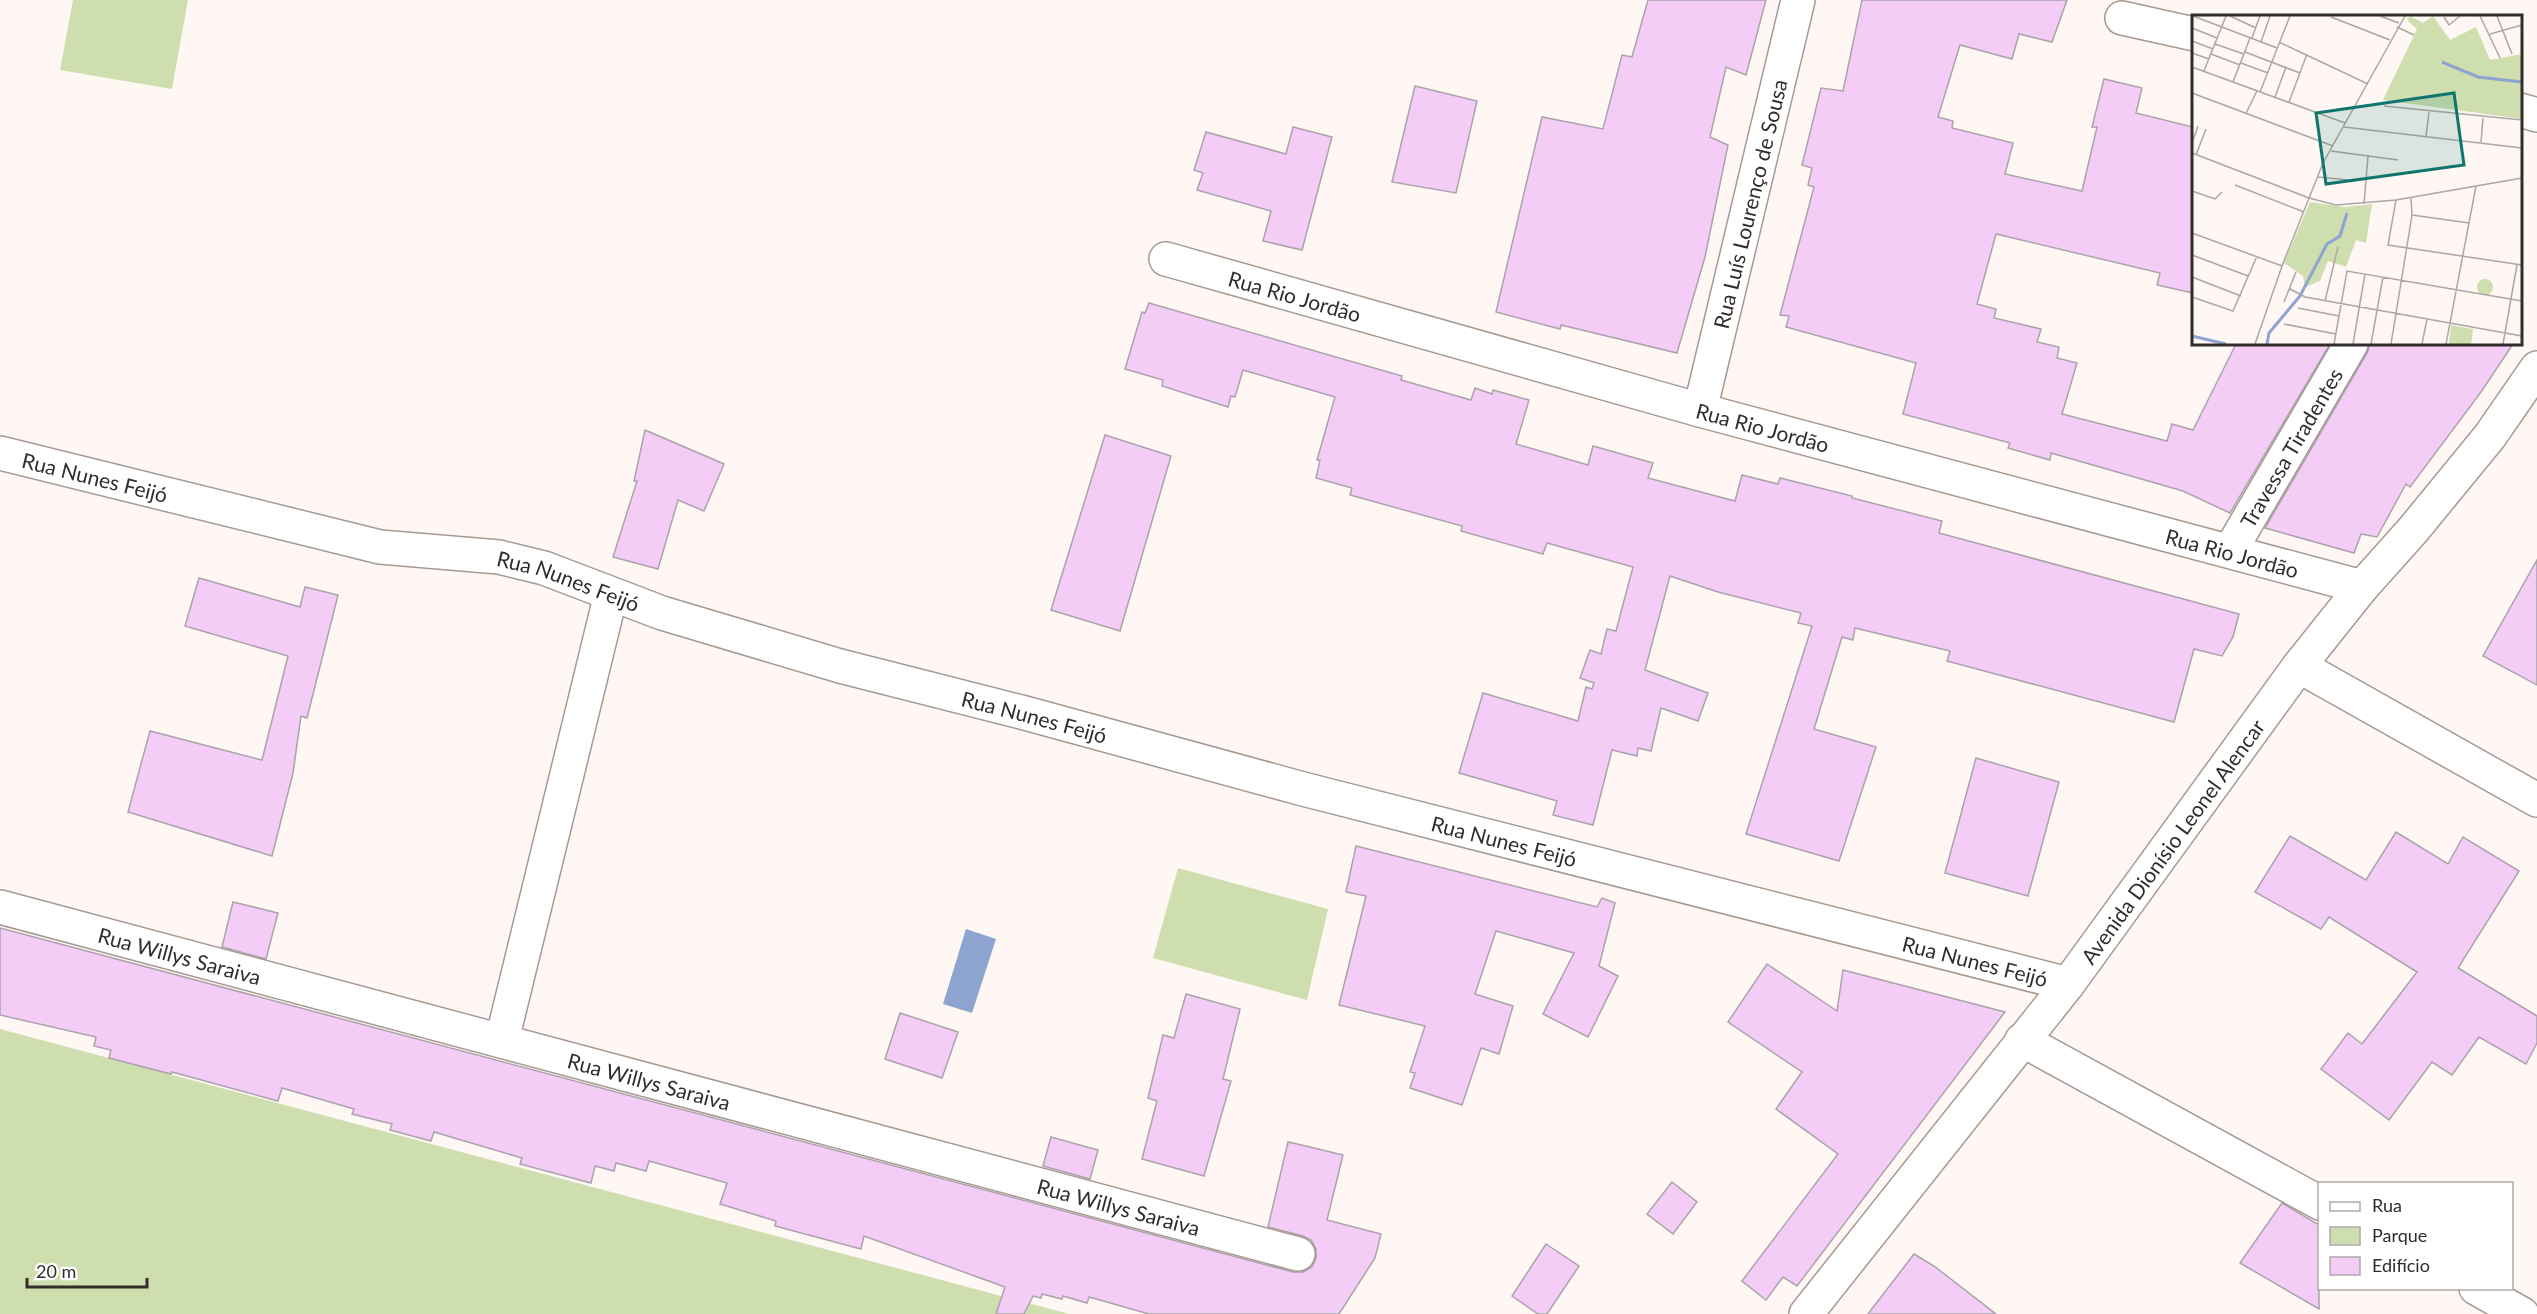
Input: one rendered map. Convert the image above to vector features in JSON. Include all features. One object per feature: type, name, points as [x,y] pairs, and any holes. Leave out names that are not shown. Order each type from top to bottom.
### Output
[{"type":"street","name":"Rua Luís Lourenço de Sousa","points":[[1700,410],[1798,0]]},
{"type":"street","points":[[2122,18],[2192,34]]},
{"type":"street","points":[[2522,111],[2537,115]]},
{"type":"street","name":"Rua Rio Jordão","points":[[1166,259],[1700,410],[2362,587]]},
{"type":"street","name":"Travessa Tiradentes","points":[[2230,551],[2349,345]]},
{"type":"street","name":"Avenida Dionísio Leonel Alencar","points":[[1806,1314],[2068,984],[2299,666],[2362,587],[2413,530],[2490,436],[2537,368]]},
{"type":"street","name":"Rua Nunes Feijó","points":[[0,453],[380,547],[499,557],[544,568],[611,594],[732,635],[1303,789],[2068,984]]},
{"type":"street","points":[[502,1040],[611,594]]},
{"type":"street","points":[[2299,666],[2537,800]]},
{"type":"street","name":"Rua Willys Saraiva","points":[[0,907],[1298,1254]]},
{"type":"street","points":[[2022,1040],[2318,1202]]},
{"type":"street","points":[[2480,1290],[2522,1314]]},
{"type":"green space","points":[[73,0],[188,0],[172,89],[60,70]]},
{"type":"green space","points":[[1178,868],[1328,909],[1307,1000],[1153,958]]},
{"type":"green space","points":[[0,1029],[1069,1314],[0,1314]]},
{"type":"water","points":[[966,929],[996,939],[972,1013],[943,1004]]},
{"type":"building","points":[[1648,0],[1766,0],[1746,75],[1726,67],[1710,137],[1728,145],[1705,257],[1677,353],[1561,325],[1560,329],[1496,312],[1542,117],[1603,129],[1622,55],[1632,57]]},
{"type":"building","points":[[1862,0],[2067,0],[2052,42],[2019,34],[2012,59],[1960,45],[1938,117],[1953,121],[1952,128],[2013,143],[2005,174],[2082,191],[2097,127],[2092,127],[2104,79],[2142,88],[2136,113],[2192,127],[2192,293],[2157,285],[2160,273],[1996,234],[1977,304],[1996,309],[1994,318],[2041,329],[2037,342],[2059,347],[2057,358],[2077,363],[2062,414],[2167,441],[2172,424],[2193,430],[2236,345],[2329,345],[2230,513],[2183,491],[2051,453],[2050,460],[2008,448],[2010,443],[1903,414],[1916,363],[1786,327],[1789,316],[1780,315],[1814,187],[1808,185],[1812,168],[1802,165],[1821,88],[1843,91]]},
{"type":"building","points":[[1415,86],[1477,101],[1456,193],[1392,182]]},
{"type":"building","points":[[1293,127],[1332,137],[1302,250],[1263,241],[1271,211],[1197,190],[1203,173],[1194,170],[1206,132],[1286,154]]},
{"type":"building","points":[[1149,303],[1402,376],[1401,380],[1471,400],[1475,388],[1492,394],[1493,390],[1529,400],[1516,444],[1588,465],[1593,446],[1653,463],[1648,478],[1735,501],[1742,475],[1778,484],[1780,478],[1852,496],[1852,498],[1942,521],[1939,533],[2239,614],[2233,637],[2222,656],[2194,649],[2174,722],[1947,661],[1950,651],[1855,628],[1853,640],[1842,637],[1814,729],[1876,747],[1839,861],[1746,834],[1812,626],[1798,623],[1801,613],[1718,592],[1670,576],[1645,670],[1708,693],[1698,721],[1661,708],[1651,751],[1638,748],[1637,756],[1612,750],[1593,825],[1553,815],[1557,801],[1459,773],[1483,693],[1578,721],[1586,687],[1592,689],[1594,683],[1580,678],[1590,650],[1601,654],[1607,629],[1616,631],[1633,567],[1547,543],[1543,554],[1461,531],[1462,526],[1350,495],[1352,488],[1316,478],[1320,460],[1317,460],[1335,397],[1243,370],[1235,397],[1231,396],[1228,407],[1162,386],[1163,380],[1125,369],[1142,312],[1145,313]]},
{"type":"building","points":[[2370,345],[2512,345],[2481,392],[2410,487],[2406,484],[2377,537],[2361,534],[2354,553],[2265,528]]},
{"type":"building","points":[[645,430],[724,464],[704,511],[678,500],[658,569],[613,557],[637,481],[634,481]]},
{"type":"building","points":[[1105,435],[1171,456],[1120,631],[1051,610]]},
{"type":"building","points":[[2537,560],[2537,685],[2483,656]]},
{"type":"building","points":[[199,578],[300,607],[305,587],[338,595],[307,718],[301,716],[293,773],[272,856],[128,812],[150,731],[262,760],[288,656],[185,626]]},
{"type":"building","points":[[1976,758],[2059,782],[2028,896],[1945,873]]},
{"type":"building","points":[[2396,832],[2448,864],[2463,837],[2519,871],[2458,968],[2537,1016],[2537,1043],[2526,1064],[2479,1037],[2452,1075],[2432,1062],[2389,1120],[2321,1069],[2348,1033],[2362,1044],[2417,972],[2329,917],[2321,929],[2255,892],[2290,836],[2366,880]]},
{"type":"building","points":[[1356,846],[1597,907],[1602,898],[1615,903],[1599,966],[1618,976],[1588,1037],[1543,1014],[1574,953],[1496,931],[1475,994],[1513,1006],[1499,1054],[1481,1048],[1462,1105],[1410,1088],[1415,1073],[1410,1072],[1425,1026],[1339,1005],[1366,896],[1346,892]]},
{"type":"building","points":[[233,902],[278,913],[266,959],[222,947]]},
{"type":"building","points":[[0,928],[1293,1272],[1303,1272],[1312,1267],[1316,1258],[1316,1249],[1311,1240],[1268,1227],[1288,1142],[1343,1155],[1327,1220],[1381,1234],[1375,1258],[1339,1314],[1149,1314],[1089,1297],[1087,1303],[1063,1296],[1062,1299],[1042,1294],[1041,1298],[1033,1296],[1024,1314],[996,1314],[1005,1287],[864,1236],[861,1249],[775,1226],[776,1221],[720,1204],[727,1183],[649,1161],[646,1171],[616,1163],[614,1171],[595,1166],[591,1183],[520,1164],[522,1158],[434,1132],[431,1141],[390,1130],[392,1124],[352,1114],[354,1109],[282,1088],[278,1101],[172,1072],[171,1074],[109,1058],[111,1050],[94,1046],[96,1037],[0,1015]]},
{"type":"building","points":[[1767,964],[1837,1011],[1843,970],[2005,1012],[1797,1286],[1783,1277],[1766,1300],[1742,1281],[1838,1154],[1776,1109],[1802,1072],[1728,1022]]},
{"type":"building","points":[[1186,994],[1240,1009],[1223,1079],[1231,1081],[1204,1176],[1142,1159],[1157,1101],[1148,1098],[1163,1035],[1174,1038]]},
{"type":"building","points":[[900,1013],[958,1032],[942,1078],[885,1059]]},
{"type":"building","points":[[1051,1137],[1098,1150],[1090,1179],[1043,1166]]},
{"type":"building","points":[[1672,1182],[1697,1202],[1673,1234],[1647,1214]]},
{"type":"building","points":[[2282,1203],[2318,1224],[2319,1309],[2240,1263]]},
{"type":"building","points":[[1546,1244],[1579,1266],[1547,1314],[1538,1314],[1512,1296]]},
{"type":"building","points":[[1914,1254],[1934,1266],[1996,1314],[1868,1314]]}]
